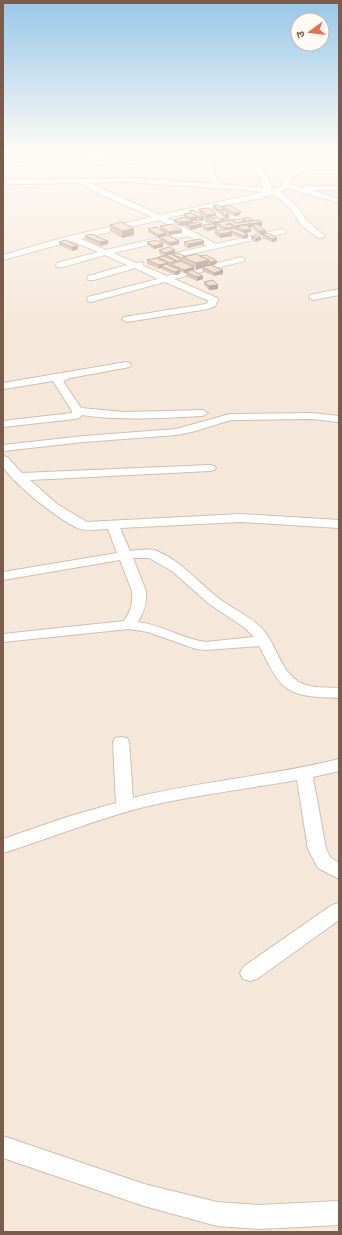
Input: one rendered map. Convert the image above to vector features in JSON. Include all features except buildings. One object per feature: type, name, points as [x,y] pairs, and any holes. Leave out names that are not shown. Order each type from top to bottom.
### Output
[{"type":"street","points":[[142,210],[216,247]]},
{"type":"street","points":[[3,258],[73,238],[191,210]]},
{"type":"street","points":[[295,210],[304,223],[322,236]]},
{"type":"street","points":[[91,278],[136,265],[282,232]]},
{"type":"street","points":[[60,265],[106,252],[189,233]]},
{"type":"street","points":[[73,238],[211,298],[214,302],[208,306],[127,318]]},
{"type":"street","points":[[91,299],[241,259]]},
{"type":"street","points":[[312,296],[339,292]]},
{"type":"street","points":[[4,386],[126,365]]},
{"type":"street","points":[[61,377],[58,381],[77,411],[126,415],[203,413]]},
{"type":"street","points":[[3,424],[68,418],[75,416],[77,411]]},
{"type":"street","points":[[3,448],[84,439],[176,432],[188,430],[230,417],[283,416],[339,418]]},
{"type":"street","points":[[3,458],[18,477],[67,517],[78,523],[92,526],[240,518],[339,524]]},
{"type":"street","points":[[18,477],[210,468]]},
{"type":"street","points":[[113,525],[139,591],[140,603],[137,613],[129,625]]},
{"type":"street","points":[[3,576],[125,555],[144,553],[152,554],[177,568],[213,600],[250,625],[259,634],[283,676],[289,682],[297,687],[311,691],[339,693]]},
{"type":"street","points":[[3,638],[129,625],[151,628],[196,645],[206,646],[262,641]]},
{"type":"street","points":[[121,742],[126,807]]},
{"type":"street","points":[[3,846],[36,834],[126,807],[193,791],[304,773],[339,765]]},
{"type":"street","points":[[304,773],[317,849],[324,864],[339,872]]},
{"type":"street","points":[[250,973],[339,910]]},
{"type":"street","points":[[3,1146],[144,1195],[217,1214],[259,1217],[339,1213]]},
{"type":"shaded area","points":[[3,210],[339,210],[339,1232],[3,1232]]}]
